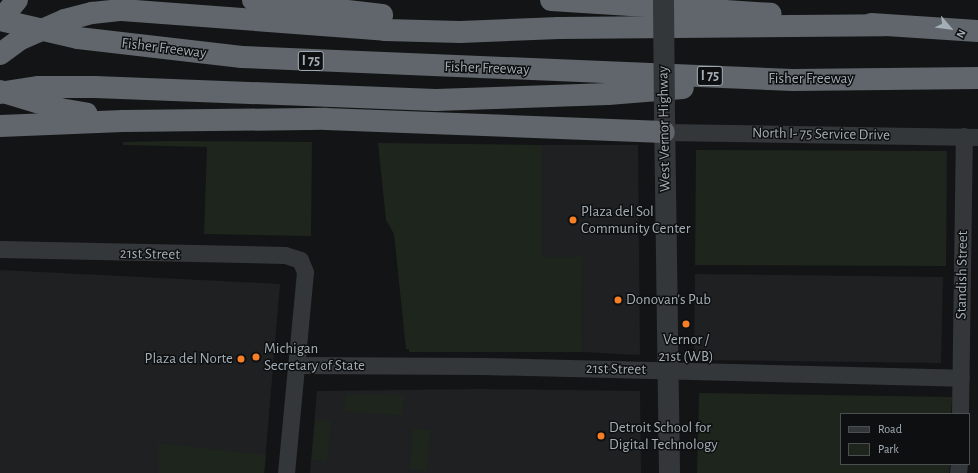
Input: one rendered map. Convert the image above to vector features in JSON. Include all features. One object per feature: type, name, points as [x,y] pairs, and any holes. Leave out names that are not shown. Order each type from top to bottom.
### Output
[{"type":"highway","points":[[0,12],[16,0]]},
{"type":"highway","points":[[0,20],[16,0]]},
{"type":"highway","points":[[253,0],[384,15],[559,28]]},
{"type":"highway","points":[[551,0],[736,10],[885,25],[978,31]]},
{"type":"highway","points":[[0,54],[21,39],[65,20],[92,13],[122,10],[385,30],[460,32],[559,28],[885,25]]},
{"type":"highway","name":"Fisher Freeway","points":[[0,20],[78,38],[242,57],[793,80],[978,78]]},
{"type":"highway","points":[[0,92],[39,87],[95,87],[436,100],[608,94],[793,80]]},
{"type":"highway","points":[[0,92],[60,109],[124,121]]},
{"type":"highway","points":[[0,126],[124,121],[326,119],[664,122]]},
{"type":"street","name":"West Vernor Highway","points":[[663,0],[669,473]]},
{"type":"street","name":"North I- 75 Service Drive","points":[[664,122],[971,137]]},
{"type":"street","name":"Standish Street","points":[[960,413],[971,137]]},
{"type":"street","name":"21st Street","points":[[0,249],[285,254],[300,260],[305,272],[295,365],[667,371],[961,378]]},
{"type":"street","points":[[286,473],[295,365]]},
{"type":"shaded area","points":[[541,145],[638,145],[640,355],[582,352],[583,257],[541,257]]},
{"type":"shaded area","points":[[0,270],[280,284],[264,473],[0,473]]},
{"type":"shaded area","points":[[695,274],[943,277],[941,363],[694,360]]},
{"type":"shaded area","points":[[480,389],[640,391],[641,473],[310,473],[317,391]]},
{"type":"green space","points":[[123,142],[312,142],[311,236],[204,234],[207,147],[123,145]]},
{"type":"green space","points":[[378,143],[541,145],[541,257],[583,257],[582,352],[409,352],[409,349],[406,349],[394,234],[386,220]]},
{"type":"green space","points":[[696,150],[947,151],[946,266],[695,265]]},
{"type":"green space","points":[[699,393],[952,397],[951,413],[840,413],[840,465],[950,465],[949,473],[697,473]]},
{"type":"green space","points":[[346,394],[404,395],[402,416],[344,411]]},
{"type":"green space","points":[[316,419],[331,421],[327,461],[312,460]]},
{"type":"green space","points":[[413,428],[430,430],[427,471],[410,470]]},
{"type":"green space","points":[[158,443],[266,455],[264,473],[159,473]]},
{"type":"place","name":"Plaza del Sol Community Center","points":[[573,220]]},
{"type":"place","name":"Donovan's Pub","points":[[618,300]]},
{"type":"place","name":"Vernor / 21st (WB)","points":[[686,324]]},
{"type":"place","name":"Michigan Secretary of State","points":[[256,357]]},
{"type":"place","name":"Plaza del Norte","points":[[241,359]]},
{"type":"place","name":"Detroit School for Digital Technology","points":[[601,436]]}]
